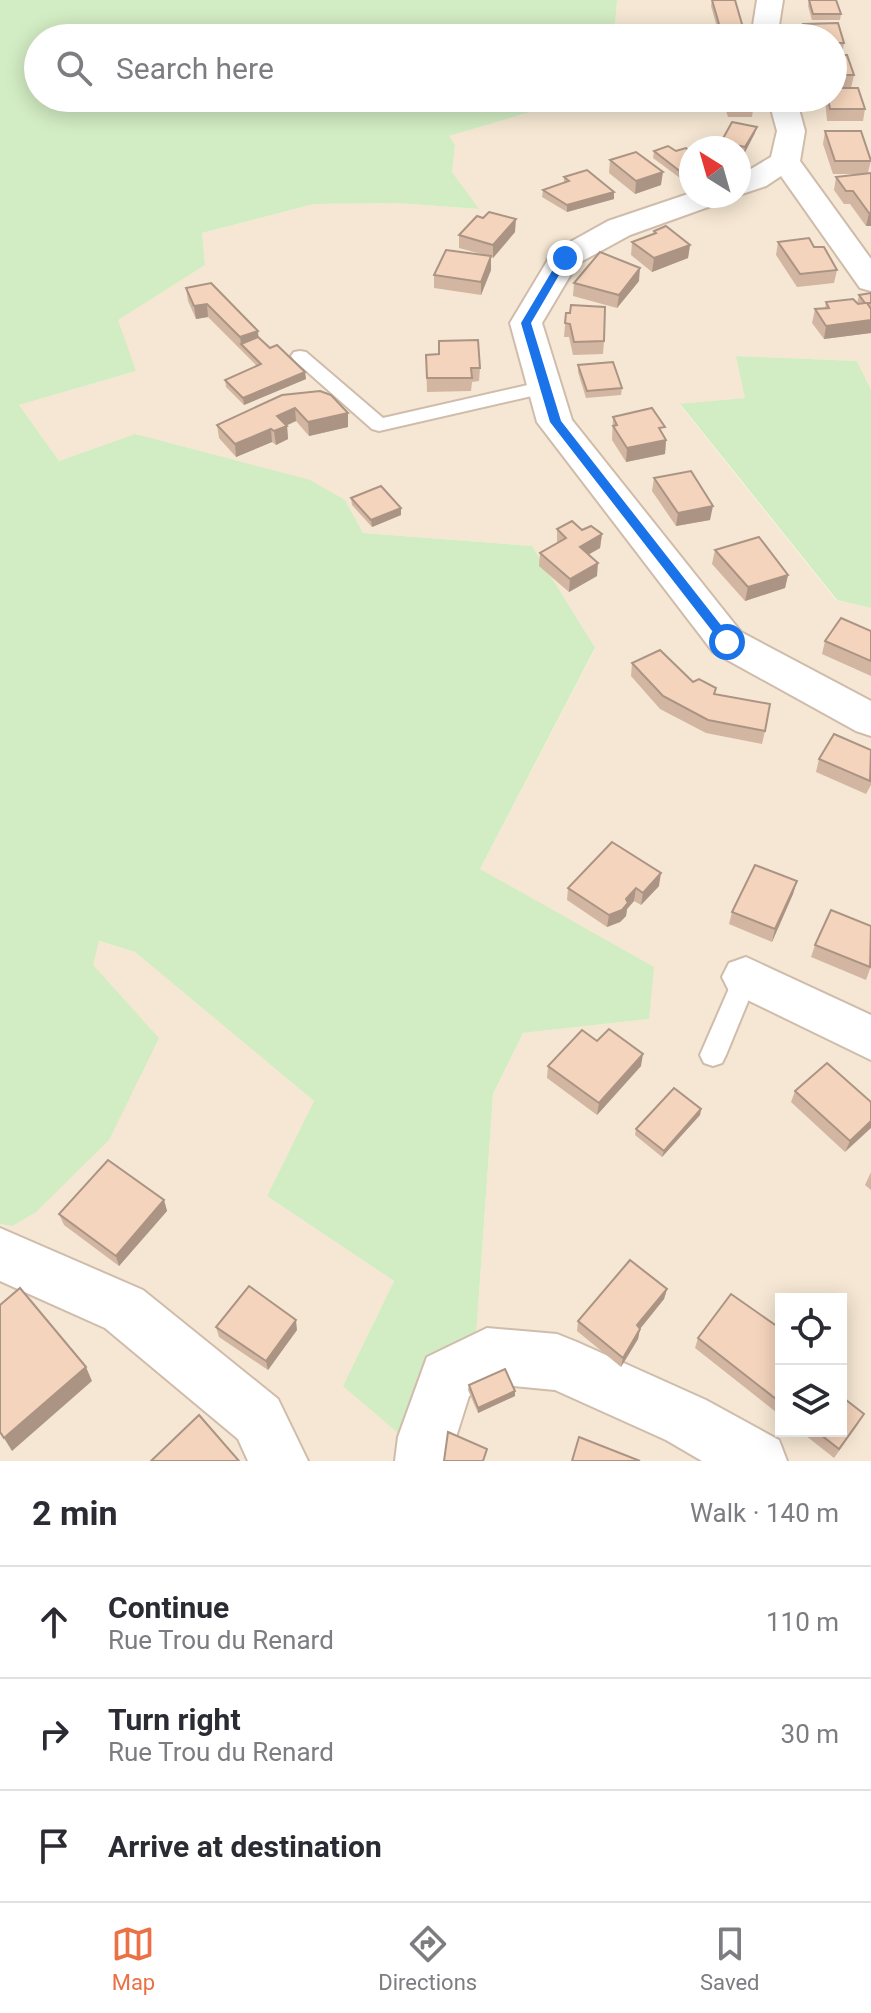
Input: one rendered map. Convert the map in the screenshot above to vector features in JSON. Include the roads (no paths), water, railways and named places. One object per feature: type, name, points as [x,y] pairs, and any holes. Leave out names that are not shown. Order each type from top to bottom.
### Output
[{"type":"street","points":[[766,24],[770,0]]},
{"type":"street","points":[[751,182],[785,161],[791,131],[786,112]]},
{"type":"street","points":[[785,161],[871,281]]},
{"type":"street","points":[[679,207],[619,228],[565,258],[526,323],[555,422],[727,642],[871,720]]},
{"type":"street","points":[[746,977],[871,1039]]},
{"type":"street","points":[[0,1254],[124,1309],[258,1419],[279,1461]]},
{"type":"street","points":[[424,1461],[427,1437],[447,1377],[487,1356],[557,1362],[686,1420],[758,1461]]},
{"type":"lane","points":[[300,356],[379,425],[545,387]]},
{"type":"lane","points":[[713,1055],[746,977]]}]
